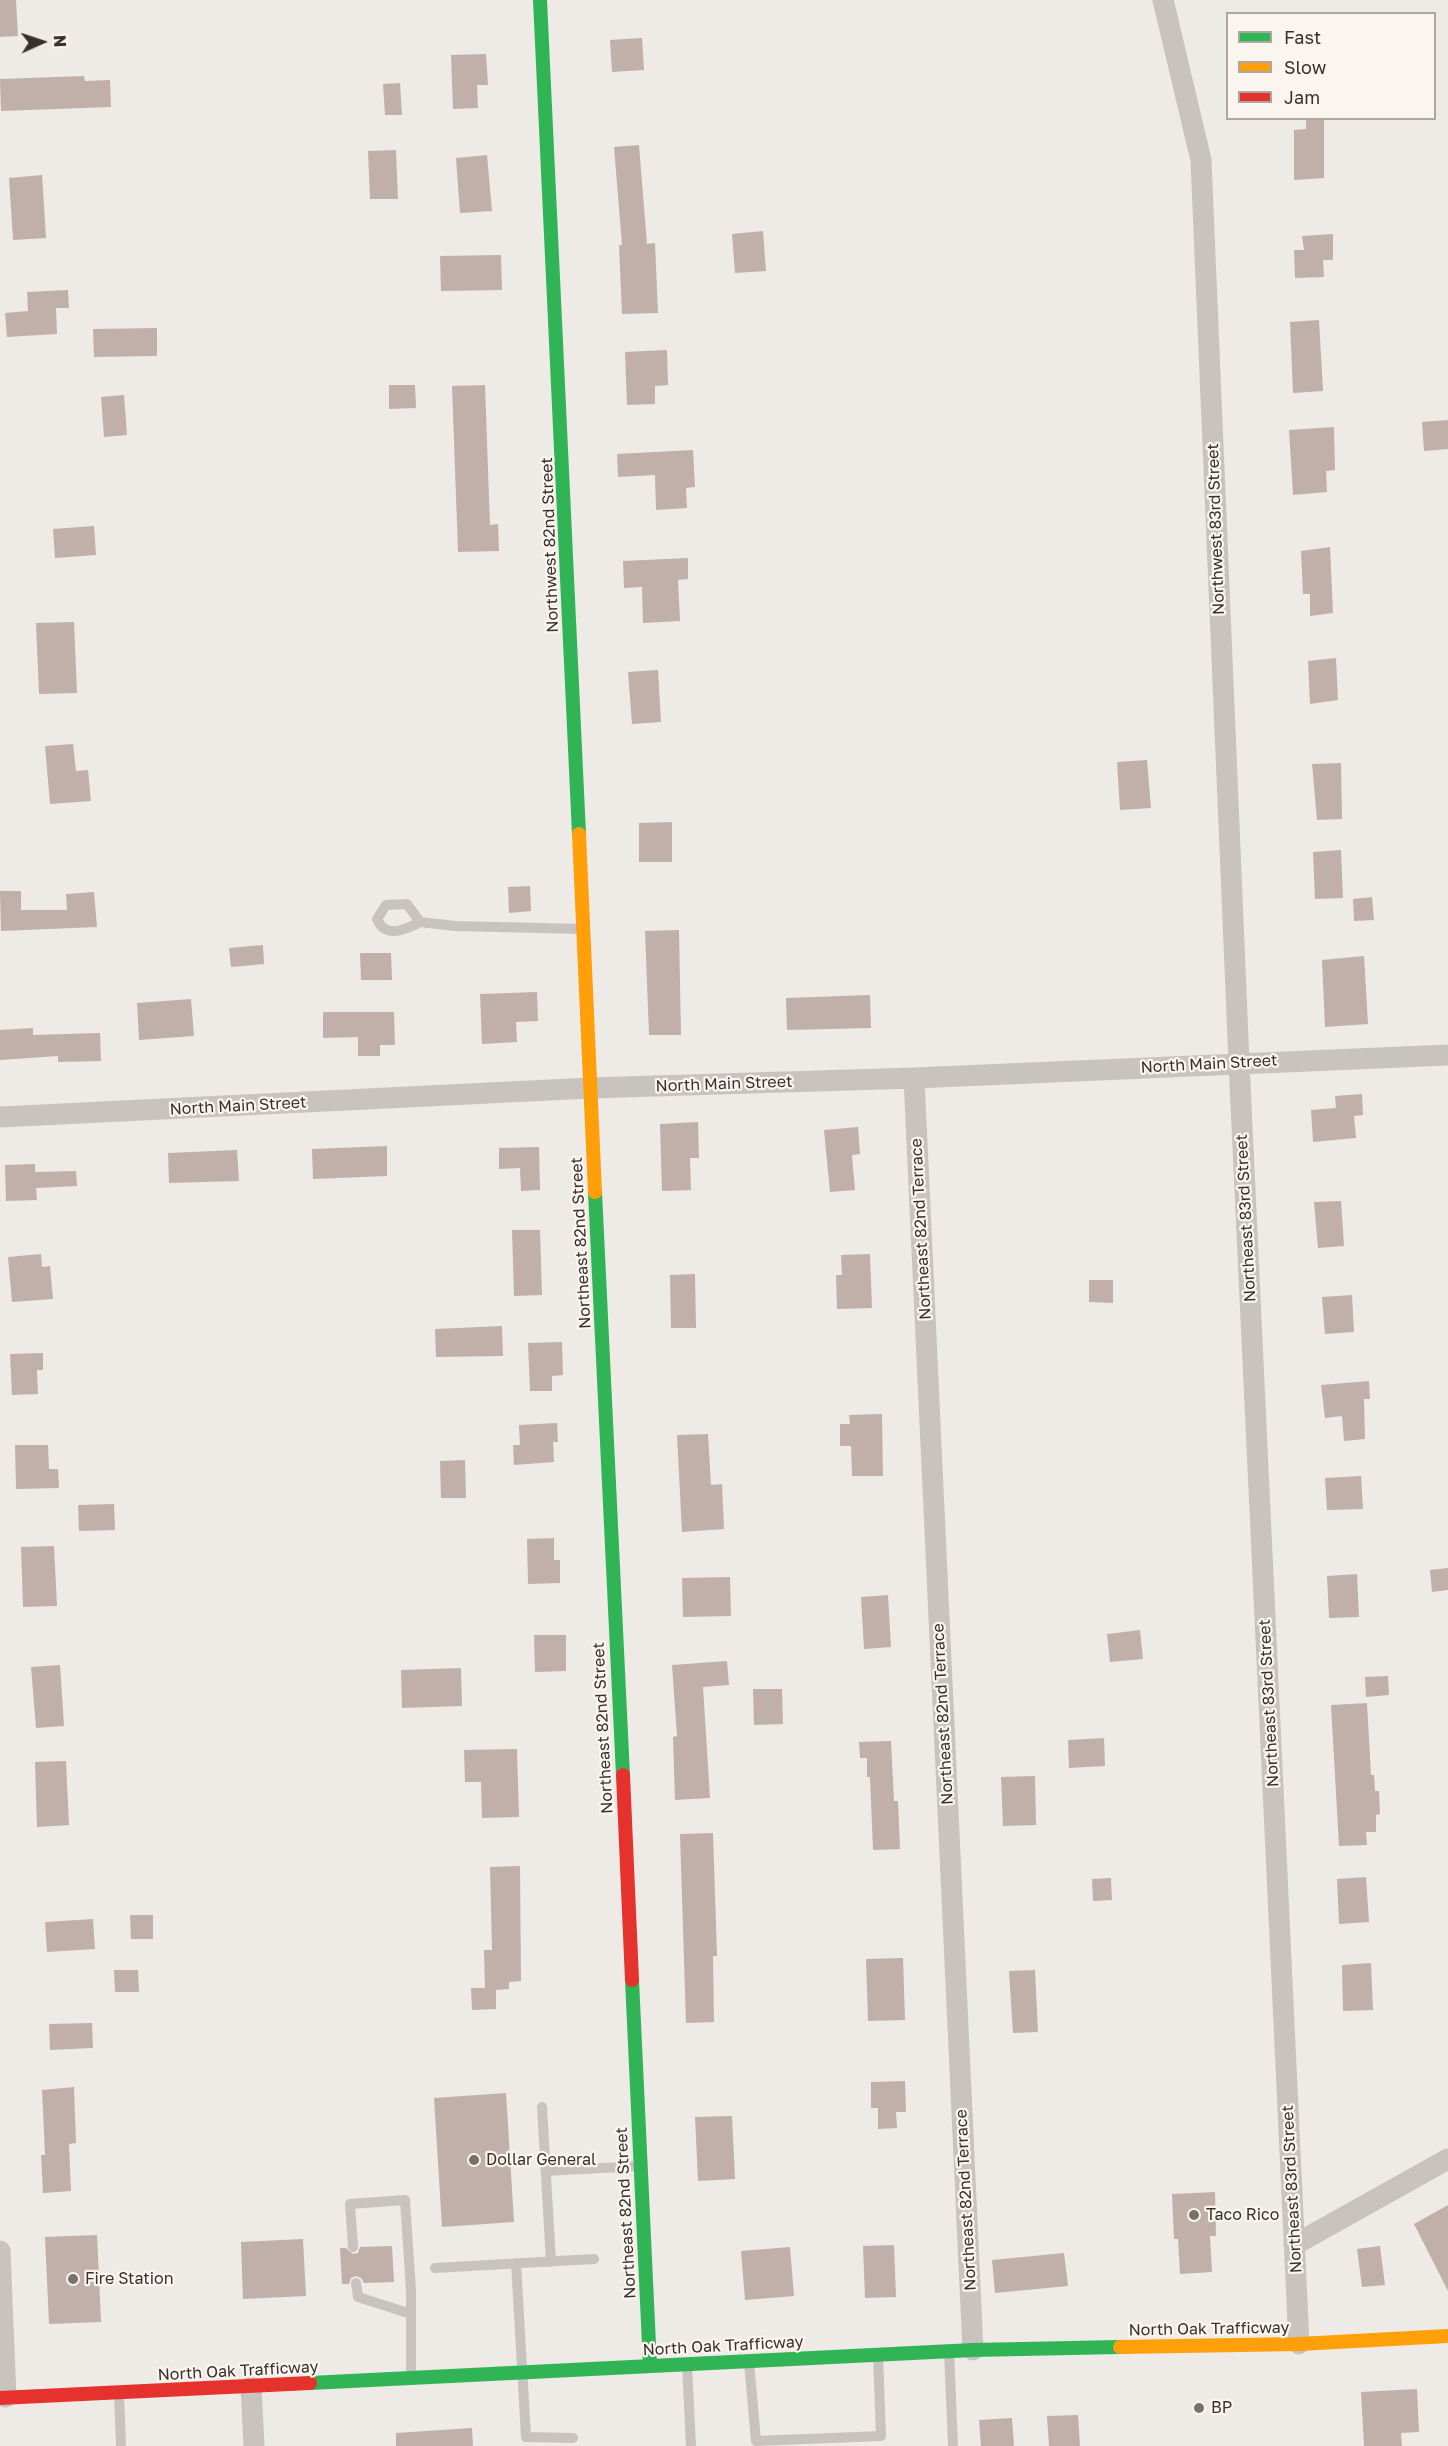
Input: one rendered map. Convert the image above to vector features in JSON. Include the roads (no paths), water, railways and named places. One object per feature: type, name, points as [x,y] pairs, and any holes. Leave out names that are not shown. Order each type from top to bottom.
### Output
[{"type":"street","name":"Northwest 82nd Street","points":[[540,0],[557,310],[590,1088]]},
{"type":"street","name":"Northwest 83rd Street","points":[[1163,0],[1201,160],[1239,1062]]},
{"type":"street","name":"North Main Street","points":[[0,1117],[590,1088],[914,1078],[1239,1062],[1448,1055]]},
{"type":"street","name":"Northeast 83rd Street","points":[[1239,1062],[1299,2344]]},
{"type":"street","name":"Northeast 82nd Terrace","points":[[914,1078],[973,2350]]},
{"type":"street","name":"Northeast 82nd Street","points":[[590,1088],[650,2366]]},
{"type":"street","points":[[1294,2245],[1448,2159]]},
{"type":"street","points":[[0,2251],[3,2398]]},
{"type":"street","name":"North Oak Trafficway","points":[[3,2398],[949,2351],[1299,2344],[1448,2336]]},
{"type":"street","points":[[251,2387],[254,2446]]},
{"type":"lane","points":[[420,922],[456,926],[583,929]]},
{"type":"lane","points":[[542,2107],[551,2262]]},
{"type":"lane","points":[[546,2171],[641,2166]]},
{"type":"lane","points":[[353,2247],[350,2204],[405,2200],[411,2314],[411,2379]]},
{"type":"lane","points":[[435,2268],[594,2259]]},
{"type":"lane","points":[[516,2263],[526,2437],[573,2438]]},
{"type":"lane","points":[[356,2283],[358,2297],[411,2314]]},
{"type":"lane","points":[[949,2351],[954,2446]]},
{"type":"lane","points":[[749,2361],[756,2441],[838,2442],[881,2436],[878,2355]]},
{"type":"lane","points":[[687,2364],[690,2446]]},
{"type":"lane","points":[[119,2393],[121,2446]]},
{"type":"place","name":"Dollar General","points":[[474,2160]]},
{"type":"place","name":"Taco Rico","points":[[1194,2215]]},
{"type":"place","name":"Fire Station","points":[[73,2279]]},
{"type":"place","name":"BP","points":[[1199,2408]]}]
